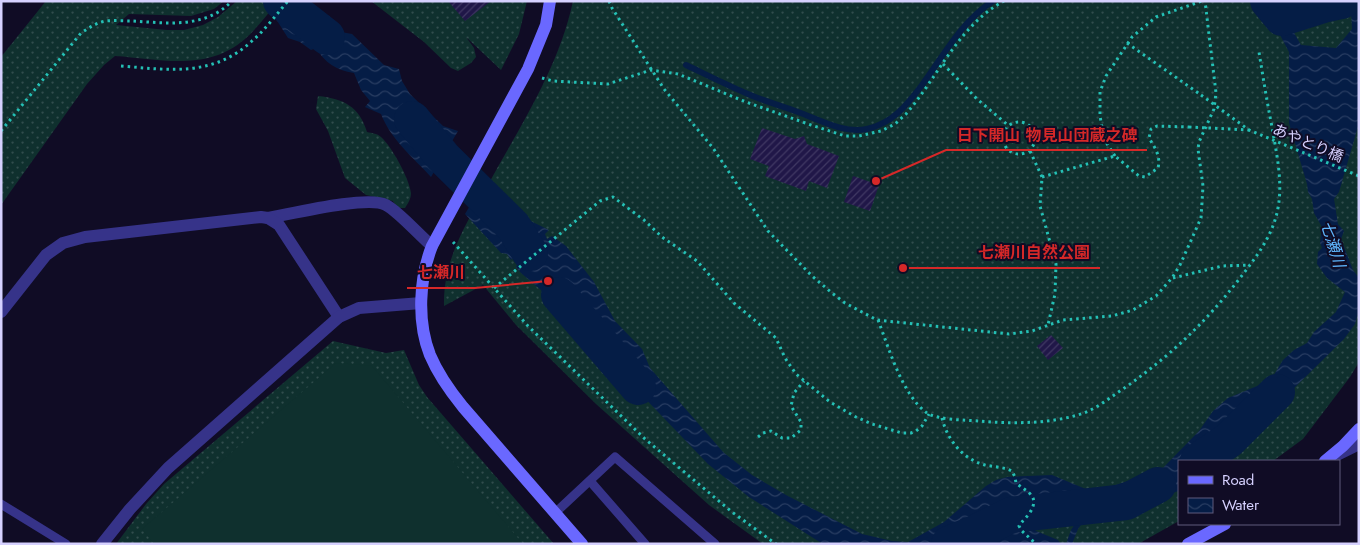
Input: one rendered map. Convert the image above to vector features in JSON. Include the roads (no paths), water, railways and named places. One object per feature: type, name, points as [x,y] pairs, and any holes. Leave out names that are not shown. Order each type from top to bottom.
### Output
[{"type":"street","points":[[550,1],[542,39],[517,90],[432,246],[423,274],[421,303],[430,354],[442,377],[463,407],[582,544]]},
{"type":"street","points":[[1,312],[46,255],[54,249],[72,240],[125,231],[248,218],[268,218],[360,202],[378,202],[388,206],[432,246]]},
{"type":"street","points":[[268,218],[280,225],[338,317]]},
{"type":"street","points":[[102,544],[134,503],[168,468],[338,317],[359,308],[421,303]]},
{"type":"street","points":[[1327,460],[1359,429]]},
{"type":"street","points":[[1327,460],[1359,444]]},
{"type":"street","points":[[1188,544],[1223,525]]},
{"type":"lane","points":[[555,513],[615,457],[715,544]]},
{"type":"lane","points":[[590,481],[645,544]]},
{"type":"lane","points":[[1,504],[66,544]]},
{"type":"water","points":[[291,1],[300,1],[307,11],[330,16],[330,22],[341,32],[352,34],[384,65],[399,69],[402,81],[410,94],[443,126],[458,131],[431,177],[396,140],[381,114],[365,107],[370,101],[361,90],[354,73],[332,65],[323,58],[316,48],[311,50],[300,42],[288,38],[276,19]]},
{"type":"water","points":[[1262,1],[1276,1],[1301,45],[1336,48],[1352,29],[1351,12],[1346,5],[1307,12],[1293,11],[1288,8],[1308,1],[1359,1],[1359,123],[1339,192],[1334,199],[1338,224],[1344,231],[1341,239],[1353,270],[1359,278],[1359,310],[1355,324],[1344,339],[1287,395],[1278,406],[1276,417],[1253,426],[1233,428],[1209,443],[1196,457],[1196,460],[1178,460],[1178,491],[1176,492],[1136,503],[1095,505],[1078,529],[1072,544],[1066,544],[1071,530],[1087,506],[1058,500],[1031,509],[1028,524],[1036,531],[1058,540],[1061,544],[824,544],[818,541],[749,497],[708,464],[634,387],[614,363],[604,347],[589,331],[521,273],[516,267],[521,259],[516,256],[511,260],[507,254],[501,253],[465,214],[471,204],[497,224],[500,221],[499,213],[489,187],[483,182],[486,176],[493,184],[508,210],[549,230],[545,234],[547,239],[552,236],[566,246],[594,282],[615,321],[642,349],[650,368],[723,452],[752,475],[786,495],[862,534],[892,541],[908,542],[944,522],[986,486],[996,480],[1007,477],[1052,475],[1093,492],[1105,491],[1112,486],[1160,471],[1199,431],[1213,411],[1228,398],[1272,378],[1283,360],[1294,350],[1307,343],[1314,332],[1336,312],[1345,292],[1327,278],[1317,264],[1318,252],[1322,248],[1320,243],[1322,227],[1314,213],[1312,199],[1308,192],[1289,123],[1289,52]]},
{"type":"waterway","name":"七瀬川","points":[[281,1],[327,37]]},
{"type":"waterway","points":[[686,65],[754,97],[832,125],[850,130],[867,129],[892,118],[905,106],[962,29],[993,1]]},
{"type":"waterway","name":"七瀬川","points":[[1268,1],[1282,18],[1342,1]]},
{"type":"waterway","name":"七瀬川","points":[[412,119],[443,157],[513,226],[530,253]]},
{"type":"waterway","name":"七瀬川","points":[[559,295],[638,387]]},
{"type":"waterway","name":"七瀬川","points":[[1199,460],[1229,440],[1277,392]]},
{"type":"waterway","name":"七瀬川","points":[[949,544],[1011,515],[1126,502],[1158,485]]},
{"type":"place","name":"日下開山 物見山団蔵之碑","points":[[876,181]]},
{"type":"place","name":"七瀬川自然公園","points":[[903,268]]},
{"type":"place","name":"七瀬川","points":[[548,281]]}]
